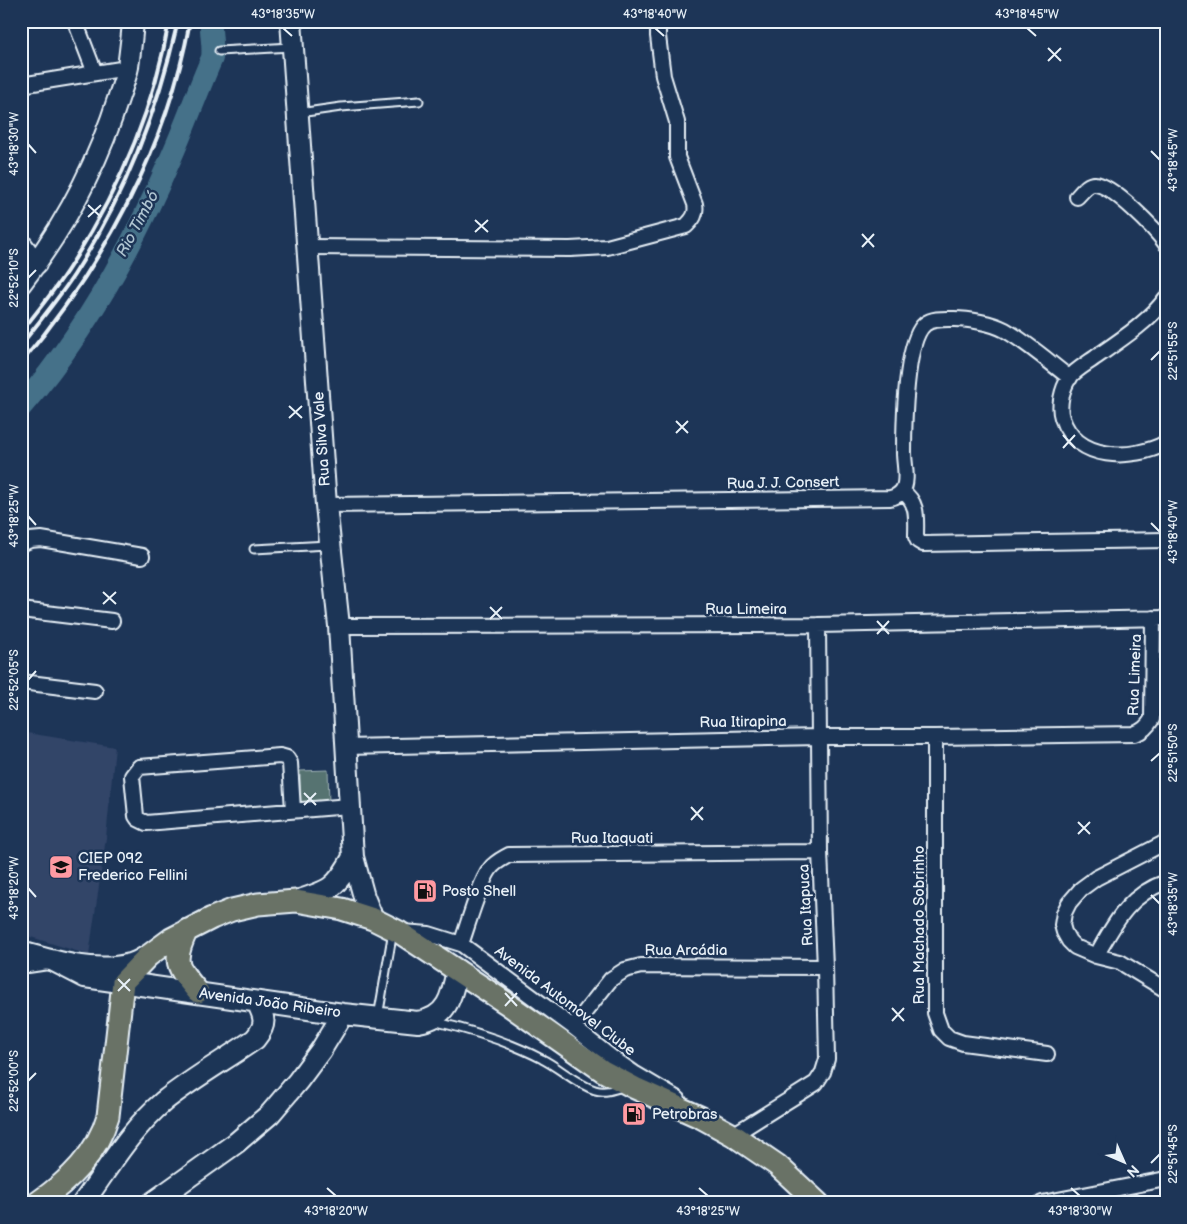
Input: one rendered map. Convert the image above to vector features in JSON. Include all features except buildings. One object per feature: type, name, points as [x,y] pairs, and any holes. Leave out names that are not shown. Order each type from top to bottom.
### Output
[{"type":"main road","points":[[21,283],[36,264],[85,180],[103,142],[127,68],[133,21]]},
{"type":"main road","name":"Rua Silva Vale","points":[[291,21],[326,505],[339,626],[352,858],[373,919]]},
{"type":"main road","points":[[21,244],[36,264]]},
{"type":"main road","points":[[37,1203],[48,1196],[78,1169],[94,1149],[104,1131],[108,1116],[123,982],[148,956],[186,930],[232,910],[258,904],[296,901],[321,894],[333,887],[344,875],[352,858]]},
{"type":"main road","points":[[296,901],[342,909],[373,919],[396,930],[603,1071],[702,1118],[733,1135],[777,1166],[818,1203]]},
{"type":"main road","points":[[186,930],[177,961],[182,974],[198,992]]},
{"type":"main road","name":"Avenida João Ribeiro","points":[[21,952],[54,961],[111,968],[131,964],[148,956]]},
{"type":"main road","name":"Avenida João Ribeiro","points":[[54,961],[85,977],[343,1014],[418,1022],[430,1020]]},
{"type":"main road","points":[[430,1020],[447,1005],[453,992],[457,970]]},
{"type":"main road","points":[[83,1203],[134,1132],[163,1103],[193,1079],[256,1039],[264,1023],[263,1014],[257,1002]]},
{"type":"main road","points":[[152,1203],[236,1143],[270,1114],[321,1050],[343,1014]]},
{"type":"street","points":[[75,21],[95,73]]},
{"type":"street","points":[[308,247],[570,250],[607,247],[686,226],[693,219],[696,211],[677,157],[677,122],[663,76],[658,42],[658,21]]},
{"type":"street","points":[[21,85],[127,68]]},
{"type":"street","points":[[1076,196],[1090,185],[1098,184],[1129,205],[1154,229],[1166,244]]},
{"type":"street","points":[[1166,298],[1147,318],[1070,378],[1061,398],[1060,412],[1064,425],[1072,437],[1084,447],[1098,452],[1127,455],[1142,453],[1166,443]]},
{"type":"street","points":[[1070,378],[1003,329],[968,319],[934,320],[924,325],[916,334],[912,350],[904,452],[905,484],[902,491],[914,502],[916,536],[918,540],[923,544],[1166,540]]},
{"type":"street","name":"Rua J. J. Consert","points":[[326,505],[890,498],[902,491]]},
{"type":"street","points":[[21,544],[30,540],[41,539],[142,556]]},
{"type":"street","points":[[21,610],[112,621]]},
{"type":"street","name":"Rua Limeira","points":[[339,626],[818,625],[1159,618],[1152,719],[1142,731]]},
{"type":"street","name":"Rua Itapuca","points":[[733,1135],[816,1083],[823,1072],[827,1060],[820,852],[818,625]]},
{"type":"street","points":[[21,682],[95,691]]},
{"type":"street","name":"Rua Itirapina","points":[[345,747],[819,737],[1126,735],[1142,731]]},
{"type":"street","name":"Rua Machado Sobrinho","points":[[935,737],[935,1013],[937,1023],[941,1030],[950,1038],[963,1043],[1046,1054]]},
{"type":"street","points":[[293,810],[290,763],[287,758],[280,756],[139,767],[132,776],[136,816],[141,822],[349,806]]},
{"type":"street","points":[[1166,842],[1096,878],[1081,888],[1069,903],[1064,913],[1062,924],[1069,941],[1076,947],[1096,956],[1120,962],[1166,990]]},
{"type":"street","name":"Rua Itaquati","points":[[461,944],[489,870],[498,860],[509,855],[820,852]]},
{"type":"street","points":[[1096,956],[1115,924],[1136,897],[1166,882]]},
{"type":"street","name":"Avenida Automovel Clube","points":[[396,930],[429,934],[461,944],[611,1057],[634,1073],[670,1093],[702,1118]]},
{"type":"street","name":"Avenida João Ribeiro","points":[[21,964],[28,965],[54,961]]},
{"type":"street","name":"Rua Arcádia","points":[[573,1027],[611,979],[625,970],[641,966],[825,967]]},
{"type":"street","points":[[1042,1203],[1166,1179]]},
{"type":"lane","points":[[219,51],[294,47]]},
{"type":"lane","points":[[298,114],[341,107],[419,101]]},
{"type":"lane","points":[[254,549],[330,544]]},
{"type":"lane","points":[[378,1017],[396,930]]},
{"type":"lane","points":[[430,1020],[470,1030],[526,1050],[585,1086],[598,1091],[609,1091],[629,1085]]},
{"type":"shaded area","name":"CIEP 092 Frederico Fellini","points":[[21,732],[115,747],[106,838],[89,955],[21,934]]},
{"type":"green space","points":[[328,770],[329,803],[301,803],[300,771]]},
{"type":"waterway","name":"Rio Timbó","points":[[21,407],[66,350],[86,320],[105,290],[140,226],[212,58],[211,21]]},
{"type":"railway","points":[[21,332],[67,271],[102,213],[117,182],[131,151],[154,87],[169,21]]},
{"type":"railway","points":[[21,345],[74,275],[124,184],[160,88],[178,21]]},
{"type":"railway","points":[[21,363],[79,286],[128,203],[148,160],[165,115],[190,21]]},
{"type":"place","name":"CIEP 092 Frederico Fellini","points":[[61,867]]},
{"type":"place","name":"Posto Shell","points":[[425,891]]},
{"type":"place","name":"Petrobras","points":[[634,1114]]}]
